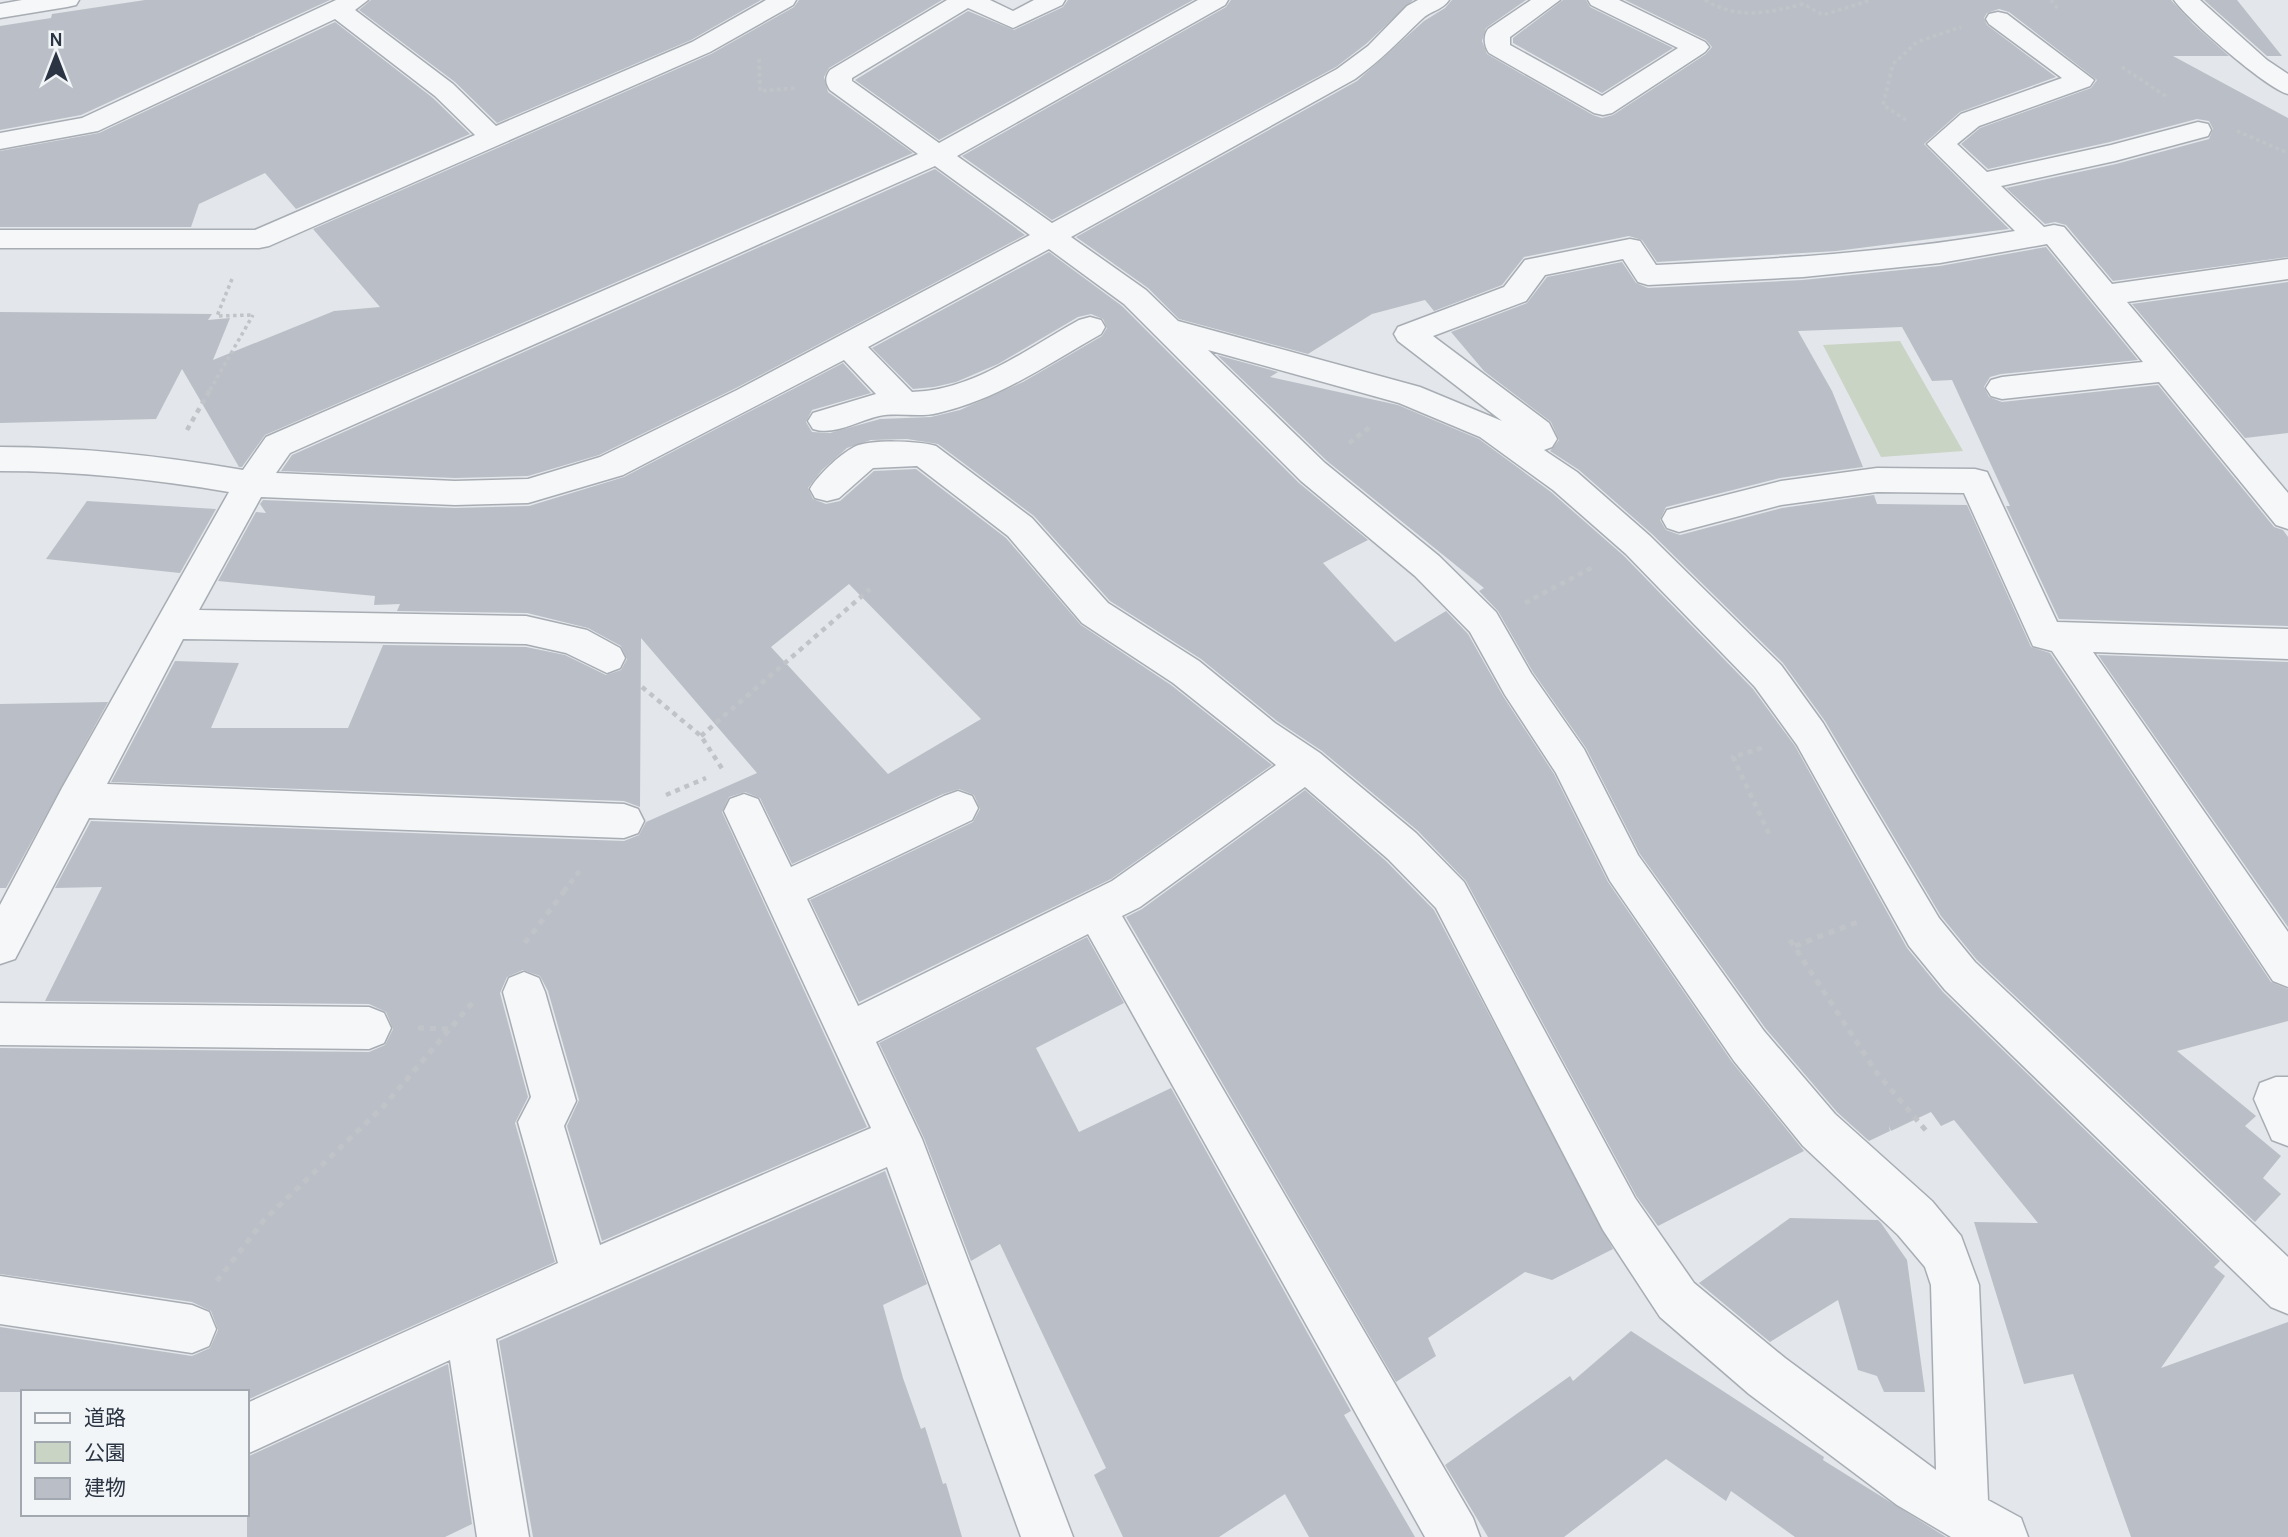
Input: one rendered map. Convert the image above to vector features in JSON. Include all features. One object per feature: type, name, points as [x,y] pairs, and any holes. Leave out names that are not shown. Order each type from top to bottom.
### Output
[{"type":"street","points":[[0,11],[67,0]]},
{"type":"street","points":[[0,239],[259,239],[701,47],[783,0]]},
{"type":"street","points":[[1053,0],[1013,21],[968,0],[925,19],[912,31],[839,75],[839,84],[1135,297],[1313,472],[1427,566],[1483,622],[1518,684],[1570,761],[1624,868],[1749,1046],[1819,1130],[1915,1218],[1944,1253],[1955,1285],[1982,1526]]},
{"type":"street","points":[[0,945],[173,624],[251,484],[278,445],[938,155],[1216,0]]},
{"type":"street","points":[[0,459],[63,459],[161,468],[251,484],[454,493],[528,491],[611,466],[847,345],[1346,74],[1377,51],[1416,11],[1437,0]]},
{"type":"street","points":[[1548,0],[1497,33],[1498,48],[1603,107],[1696,47],[1600,0]]},
{"type":"street","points":[[2186,0],[2258,65],[2288,86]]},
{"type":"street","points":[[0,141],[89,125],[347,4],[444,90],[493,138]]},
{"type":"street","points":[[1998,19],[2100,73]]},
{"type":"street","points":[[2038,237],[1941,144],[1970,120],[2100,73]]},
{"type":"street","points":[[1981,182],[2115,153],[2198,130]]},
{"type":"street","points":[[1555,473],[1538,431],[1409,334],[1515,294],[1535,267],[1630,248],[1648,275],[1803,267],[1926,256],[2054,234],[2288,516]]},
{"type":"street","points":[[2106,295],[2288,270]]},
{"type":"street","points":[[824,421],[881,404],[935,403],[982,388],[1090,327]]},
{"type":"street","points":[[1168,329],[1409,395],[1492,429],[1555,473],[1632,539],[1768,676],[1810,734],[1924,932],[1960,976],[2288,1290]]},
{"type":"street","points":[[847,345],[904,402]]},
{"type":"street","points":[[2003,388],[2169,370]]},
{"type":"street","points":[[827,489],[865,456],[923,454],[1020,527],[1095,613],[1186,673],[1262,734],[1306,765],[1402,846],[1450,895],[1619,1214],[1677,1300],[1767,1376],[1905,1479],[1982,1526]]},
{"type":"street","points":[[1679,519],[1781,493],[1877,480],[1975,481],[2046,636],[2288,644]]},
{"type":"street","points":[[173,624],[526,630],[574,640],[607,658]]},
{"type":"street","points":[[2062,636],[2288,967]]},
{"type":"street","points":[[849,1033],[1126,894],[1306,765]]},
{"type":"street","points":[[76,800],[624,821]]},
{"type":"street","points":[[782,891],[958,808]]},
{"type":"street","points":[[744,811],[899,1139],[1047,1537]]},
{"type":"street","points":[[1097,909],[1454,1537]]},
{"type":"street","points":[[524,992],[554,1101],[540,1122],[585,1276]]},
{"type":"street","points":[[0,1024],[369,1028]]},
{"type":"street","points":[[2288,1099],[2276,1099],[2288,1124]]},
{"type":"street","points":[[248,1429],[469,1326],[899,1139]]},
{"type":"street","points":[[0,1300],[192,1329]]},
{"type":"street","points":[[469,1326],[503,1537]]},
{"type":"path","points":[[1706,0],[1714,6],[1752,16],[1803,4],[1823,15],[1871,0]]},
{"type":"path","points":[[2051,0],[2059,10]]},
{"type":"path","points":[[1941,144],[1883,105],[1893,64],[1917,42],[1966,26]]},
{"type":"path","points":[[759,55],[760,91]]},
{"type":"path","points":[[2100,73],[2171,100]]},
{"type":"path","points":[[2232,129],[2288,153]]},
{"type":"path","points":[[161,468],[177,448],[253,315],[217,316]]},
{"type":"path","points":[[1313,472],[1409,395]]},
{"type":"path","points":[[1542,594],[1607,560]]},
{"type":"path","points":[[701,736],[870,589]]},
{"type":"path","points":[[522,948],[575,876],[624,821],[648,803],[723,771],[701,736],[607,658]]},
{"type":"path","points":[[1733,757],[1769,834]]},
{"type":"path","points":[[1795,946],[1907,903]]},
{"type":"path","points":[[1790,940],[1877,1073],[1928,1133]]},
{"type":"path","points":[[192,1329],[219,1276],[264,1220],[383,1107],[477,998]]},
{"type":"green space","points":[[1900,341],[1963,451],[1881,457],[1823,345]]},
{"type":"building","points":[[145,0],[330,0],[81,115],[0,130],[0,26],[51,18],[52,14]]},
{"type":"building","points":[[371,0],[761,0],[691,40],[497,123],[455,82],[359,10]]},
{"type":"building","points":[[799,0],[942,0],[829,68],[824,77],[828,92],[913,153],[265,435],[242,467],[239,467],[182,369],[156,419],[0,423],[0,312],[212,314],[208,320],[230,318],[213,360],[334,311],[380,307],[313,229],[711,54],[794,7]]},
{"type":"building","points":[[1068,0],[1193,0],[939,140],[855,80],[968,11],[1014,30],[1063,7]]},
{"type":"building","points":[[1231,0],[1413,0],[1366,44],[1336,67],[1052,220],[962,156],[1226,7]]},
{"type":"building","points":[[1452,0],[1526,0],[1486,28],[1482,41],[1487,54],[1602,118],[1613,115],[1706,54],[1712,47],[1706,40],[1625,0],[2171,0],[2229,56],[2173,56],[2288,118],[2288,257],[2113,281],[2066,225],[2055,222],[2045,224],[2006,188],[2116,164],[2209,139],[2213,129],[2209,121],[2197,119],[2110,142],[1988,169],[1961,144],[1980,128],[2091,88],[2097,80],[2009,12],[1999,9],[1987,13],[1984,18],[1987,25],[2056,77],[1960,112],[1924,144],[2009,229],[1836,251],[1657,262],[1642,240],[1629,236],[1524,257],[1502,285],[1434,311],[1425,300],[1372,314],[1308,354],[1179,319],[1148,288],[1076,237],[1357,81],[1424,21],[1445,8]]},
{"type":"building","points":[[1563,0],[1586,0],[1590,7],[1673,48],[1602,93],[1513,43],[1513,38]]},
{"type":"building","points":[[2204,0],[2237,0],[2282,56],[2267,56]]},
{"type":"building","points":[[335,22],[433,98],[470,134],[296,209],[265,173],[199,204],[191,227],[0,227],[0,151],[99,133]]},
{"type":"building","points":[[935,169],[1025,235],[736,388],[599,455],[528,476],[455,478],[281,471],[292,455]]},
{"type":"building","points":[[2046,247],[2138,360],[2001,374],[1990,377],[1984,387],[1989,397],[2002,402],[2158,385],[2274,527],[2283,530],[2288,537],[2288,626],[2059,619],[2006,506],[2010,506],[1952,380],[1932,381],[1902,327],[1798,331],[1832,391],[1863,467],[1780,478],[1666,507],[1660,520],[1666,530],[1680,535],[1782,508],[1874,495],[1877,504],[1967,505],[2031,647],[2050,653],[2271,982],[2288,989],[2288,1021],[2177,1051],[2256,1116],[2245,1126],[2281,1156],[2263,1178],[2281,1194],[2255,1222],[1977,960],[1941,916],[1825,721],[1783,663],[1652,534],[1579,470],[1550,451],[1559,440],[1551,422],[1484,371],[1451,332],[1527,303],[1547,277],[1622,262],[1636,283],[1648,288],[1803,280],[1940,266]]},
{"type":"building","points":[[1049,252],[1122,306],[1299,483],[1368,540],[1323,563],[1395,642],[1446,611],[1468,634],[1503,696],[1554,774],[1608,882],[1732,1062],[1804,1151],[1658,1226],[1637,1197],[1466,881],[1418,831],[1322,751],[1277,721],[1201,659],[1110,601],[1034,516],[938,444],[907,439],[871,440],[847,448],[822,470],[808,488],[813,499],[826,504],[840,501],[874,471],[916,469],[1006,538],[1081,625],[1171,685],[1272,765],[1111,879],[859,1002],[810,900],[973,822],[980,809],[974,795],[959,789],[943,794],[792,864],[760,798],[745,792],[729,797],[722,812],[867,1127],[602,1241],[567,1126],[579,1100],[548,991],[540,976],[523,970],[507,977],[500,993],[528,1097],[515,1123],[555,1262],[248,1400],[248,1390],[0,1392],[0,1327],[192,1356],[210,1348],[218,1330],[211,1311],[192,1302],[0,1274],[0,1048],[369,1052],[385,1045],[393,1029],[386,1012],[369,1004],[45,1001],[102,887],[55,888],[91,821],[624,841],[639,835],[646,822],[757,773],[641,638],[640,807],[624,801],[111,782],[175,661],[239,663],[211,728],[348,728],[383,645],[526,647],[565,655],[606,675],[621,670],[627,659],[621,646],[588,628],[527,613],[397,611],[400,604],[374,605],[375,596],[218,581],[256,512],[266,513],[260,504],[263,500],[455,508],[529,506],[624,477],[843,363],[871,393],[812,410],[806,422],[812,432],[830,433],[880,419],[931,417],[960,410],[1023,382],[1102,336],[1107,328],[1103,319],[1091,314],[1078,317],[998,364],[956,382],[913,389],[872,348]],"holes":[[[849,584],[981,719],[888,774],[771,647]]]},
{"type":"building","points":[[2288,282],[2288,433],[2245,438],[2132,304]]},
{"type":"building","points":[[1217,355],[1278,372],[1270,377],[1398,405],[1479,439],[1551,492],[1624,556],[1753,689],[1795,746],[1907,948],[1943,992],[2220,1261],[2214,1267],[2225,1276],[2161,1368],[2288,1322],[2288,1537],[2131,1537],[2073,1374],[2024,1384],[1974,1222],[2038,1223],[1954,1120],[1941,1126],[1931,1112],[1891,1131],[1889,1126],[1890,1131],[1869,1141],[1837,1112],[1766,1029],[1640,854],[1586,748],[1533,672],[1498,611],[1479,591],[1484,588],[1327,461]]},
{"type":"building","points":[[87,501],[216,509],[180,573],[46,559]]},
{"type":"building","points":[[2098,655],[2288,662],[2288,927]]},
{"type":"building","points":[[108,702],[6,888],[0,888],[0,704]]},
{"type":"building","points":[[1305,790],[1386,861],[1434,910],[1613,1249],[1552,1280],[1525,1272],[1428,1338],[1436,1356],[1396,1382],[1126,917],[1142,909]]},
{"type":"building","points":[[1087,937],[1124,1003],[1036,1048],[1079,1132],[1171,1088],[1351,1411],[1344,1415],[1415,1537],[1309,1537],[1285,1494],[1219,1537],[1123,1537],[1094,1475],[1106,1468],[1000,1244],[971,1261],[924,1138],[879,1043]]},
{"type":"building","points":[[885,1171],[927,1284],[883,1305],[903,1378],[921,1429],[925,1427],[943,1484],[946,1483],[962,1537],[533,1537],[499,1341]]},
{"type":"building","points":[[1790,1218],[1878,1220],[1881,1223],[1907,1260],[1925,1392],[1884,1392],[1877,1376],[1858,1370],[1838,1300],[1770,1342],[1699,1283]]},
{"type":"building","points":[[1631,1331],[1824,1457],[1823,1460],[1946,1537],[1795,1537],[1731,1491],[1726,1501],[1666,1459],[1564,1537],[1488,1537],[1445,1465],[1570,1376],[1573,1381]]},
{"type":"building","points":[[448,1364],[472,1524],[445,1537],[247,1537],[248,1457]]}]
